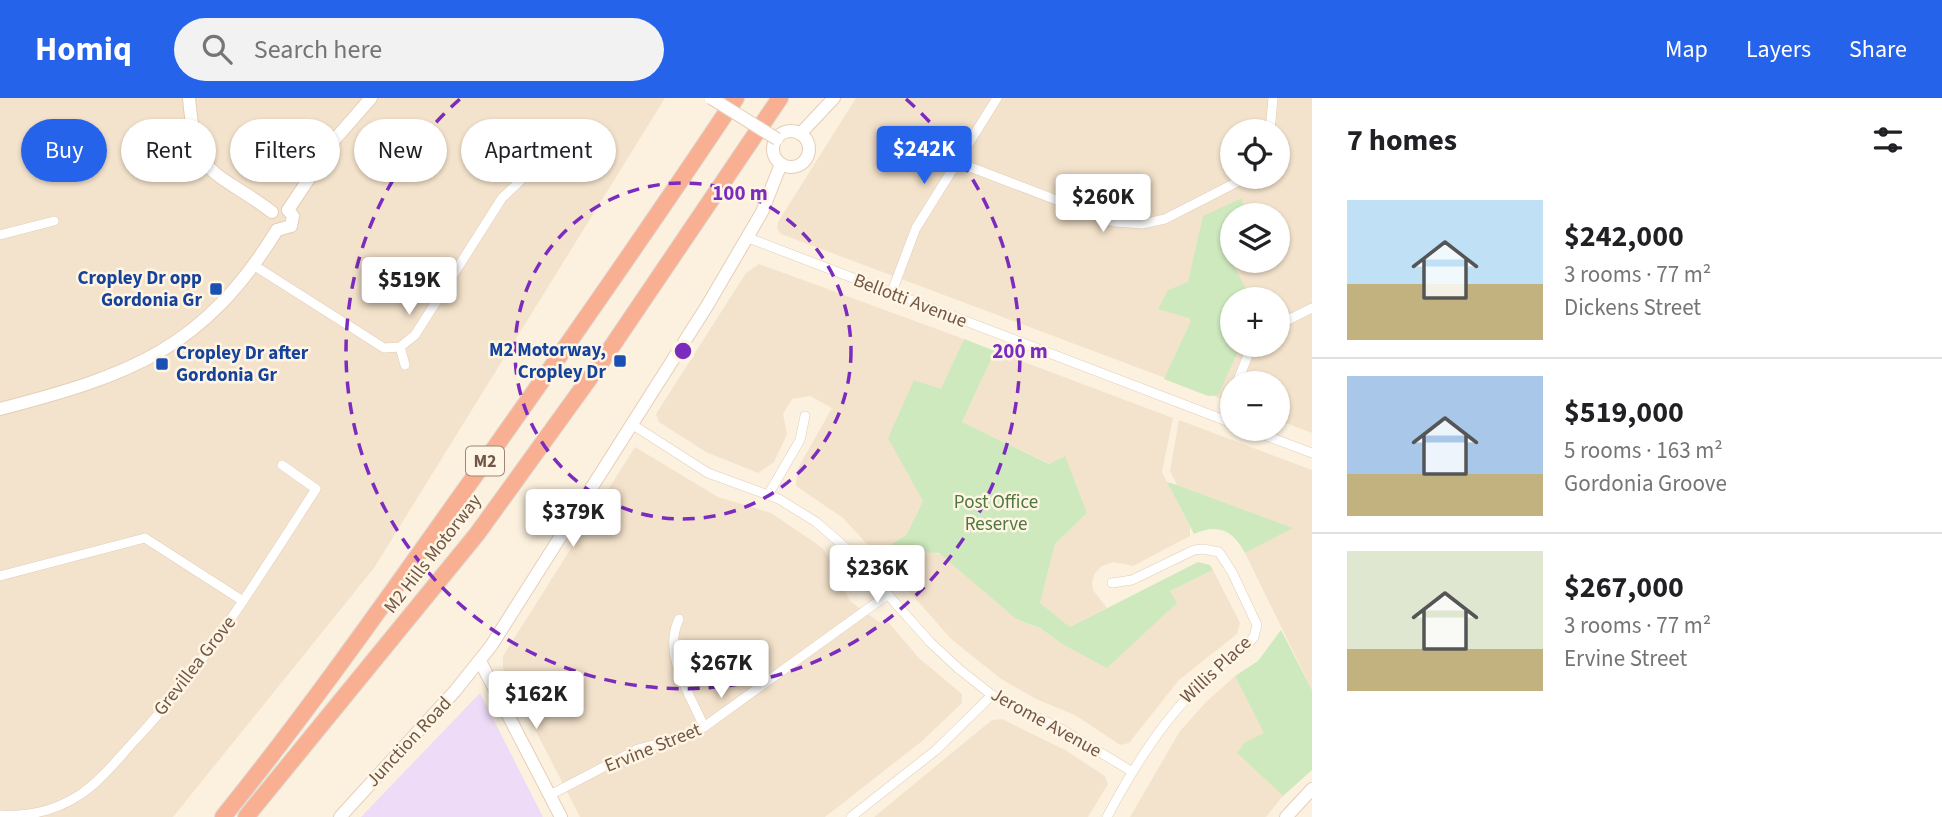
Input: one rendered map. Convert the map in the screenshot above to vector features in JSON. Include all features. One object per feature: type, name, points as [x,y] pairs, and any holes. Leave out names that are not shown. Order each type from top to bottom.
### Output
[{"type":"highway","name":"M2 Hills Motorway","points":[[223,817],[313,701],[429,540],[607,289],[736,98]]},
{"type":"highway","name":"M2 Hills Motorway","points":[[246,817],[477,534],[602,361],[780,98]]},
{"type":"street","points":[[189,98],[195,143],[204,162],[225,182],[272,212]]},
{"type":"street","points":[[288,209],[337,138],[371,98]]},
{"type":"street","points":[[710,98],[776,139]]},
{"type":"street","points":[[800,134],[834,98]]},
{"type":"street","points":[[891,294],[916,228],[997,98]]},
{"type":"street","points":[[1271,119],[1273,98]]},
{"type":"street","points":[[790,132],[800,134],[809,148],[806,159],[797,166],[781,164],[773,150],[776,139],[790,132]]},
{"type":"street","points":[[957,162],[1114,222],[1123,223],[1142,224],[1165,219],[1224,189]]},
{"type":"street","name":"Junction Road","points":[[340,817],[480,661],[633,425],[769,198],[781,164]]},
{"type":"street","points":[[255,266],[384,348],[400,347],[415,335],[502,198],[519,182]]},
{"type":"street","points":[[0,409],[79,389],[141,363],[206,318],[255,266],[277,230],[291,226],[293,216],[288,209],[281,207],[272,212],[270,220],[277,230]]},
{"type":"street","points":[[0,235],[54,221]]},
{"type":"street","name":"Bellotti Avenue","points":[[746,237],[1220,418]]},
{"type":"street","points":[[1290,319],[1312,307]]},
{"type":"street","points":[[400,347],[405,365]]},
{"type":"street","points":[[768,495],[800,440],[805,415]]},
{"type":"street","name":"Jerome Avenue","points":[[633,425],[716,477],[768,495],[795,508],[825,529],[942,654],[992,695],[1063,730],[1131,771]]},
{"type":"street","points":[[1280,441],[1312,453]]},
{"type":"street","name":"Grevillea Grove","points":[[0,815],[38,815],[81,794],[99,780],[178,693],[243,601],[316,489],[282,466]]},
{"type":"street","points":[[0,576],[145,538],[243,601]]},
{"type":"street","name":"Willis Place","points":[[1112,583],[1132,580],[1194,550],[1219,552],[1232,572],[1257,625],[1254,637],[1246,646],[1183,698],[1160,726],[1131,771]]},
{"type":"street","name":"Ervine Street","points":[[550,795],[638,750],[680,738],[704,727],[887,595]]},
{"type":"street","points":[[680,619],[673,634],[672,650],[704,727]]},
{"type":"street","points":[[480,661],[561,817]]},
{"type":"street","points":[[851,817],[936,751],[992,695]]},
{"type":"street","points":[[1107,817],[1131,771]]},
{"type":"street","points":[[1286,817],[1312,789]]},
{"type":"shaded area","points":[[0,98],[665,98],[616,177],[616,119],[461,119],[461,182],[613,182],[374,568],[173,817],[0,817]]},
{"type":"shaded area","points":[[856,98],[1312,98],[1312,433],[1290,425],[1290,371],[1220,371],[1220,399],[781,234],[777,229],[778,222]]},
{"type":"shaded area","points":[[759,264],[964,339],[941,390],[914,380],[923,501],[906,535],[876,554],[843,518],[796,486],[797,470],[832,408],[810,396],[792,399],[783,414],[787,434],[774,462],[758,473],[706,452],[659,422],[656,414],[746,273]]},
{"type":"shaded area","points":[[995,351],[1173,418],[1162,472],[1190,527],[1190,536],[1133,566],[1113,562],[1102,566],[1095,573],[1092,582],[1093,590],[1107,608],[1070,627],[1040,603],[1055,544],[1087,513],[1064,456],[1050,464],[962,422]]},
{"type":"shaded area","points":[[1179,420],[1220,435],[1220,441],[1235,441],[1312,470],[1312,690],[1245,553],[1292,528],[1177,485],[1170,471]]},
{"type":"shaded area","points":[[635,447],[718,497],[771,513],[817,544],[825,551],[850,601],[879,622],[889,623],[919,658],[962,694],[962,703],[921,742],[825,817],[580,817],[503,667],[503,656]]},
{"type":"shaded area","points":[[929,551],[942,555],[1016,619],[1040,628],[1062,644],[1107,667],[1176,603],[1170,591],[1213,570],[1240,623],[1237,634],[1179,680],[1129,743],[1120,745],[1075,715],[1036,699],[1001,679],[951,639],[892,572],[918,554]]},
{"type":"shaded area","points":[[1235,676],[1265,734],[1244,743],[1237,753],[1283,796],[1266,817],[1130,817],[1180,731],[1206,702]]},
{"type":"shaded area","points":[[480,693],[543,817],[361,817]]},
{"type":"shaded area","points":[[1002,719],[1065,750],[1105,776],[1108,784],[1088,817],[874,817],[992,720]]},
{"type":"green space","points":[[1220,208],[1220,273],[1238,273],[1245,287],[1220,287],[1220,357],[1235,357],[1229,371],[1220,371],[1218,395],[1208,396],[1164,379],[1191,321],[1189,318],[1158,309],[1168,290],[1188,282],[1203,216]]},
{"type":"green space","name":"Post Office Reserve","points":[[964,339],[995,351],[962,422],[1049,464],[1065,456],[1087,513],[1055,544],[1040,603],[1070,627],[1198,562],[1210,565],[1213,570],[1170,591],[1177,603],[1107,668],[1062,644],[1040,628],[1016,619],[939,553],[922,552],[892,572],[876,554],[906,535],[923,501],[888,438],[914,380],[941,389]]},
{"type":"green space","points":[[1167,482],[1293,528],[1245,553],[1235,539],[1224,531],[1210,529],[1194,534]]},
{"type":"green space","points":[[1281,630],[1312,690],[1312,770],[1283,796],[1237,753],[1244,743],[1264,733],[1235,676],[1258,661]]},
{"type":"place","name":"Cropley Dr opp Gordonia Gr","points":[[216,289]]},
{"type":"place","name":"M2 Motorway, Cropley Dr","points":[[620,361]]},
{"type":"place","name":"Cropley Dr after Gordonia Gr","points":[[162,364]]}]
